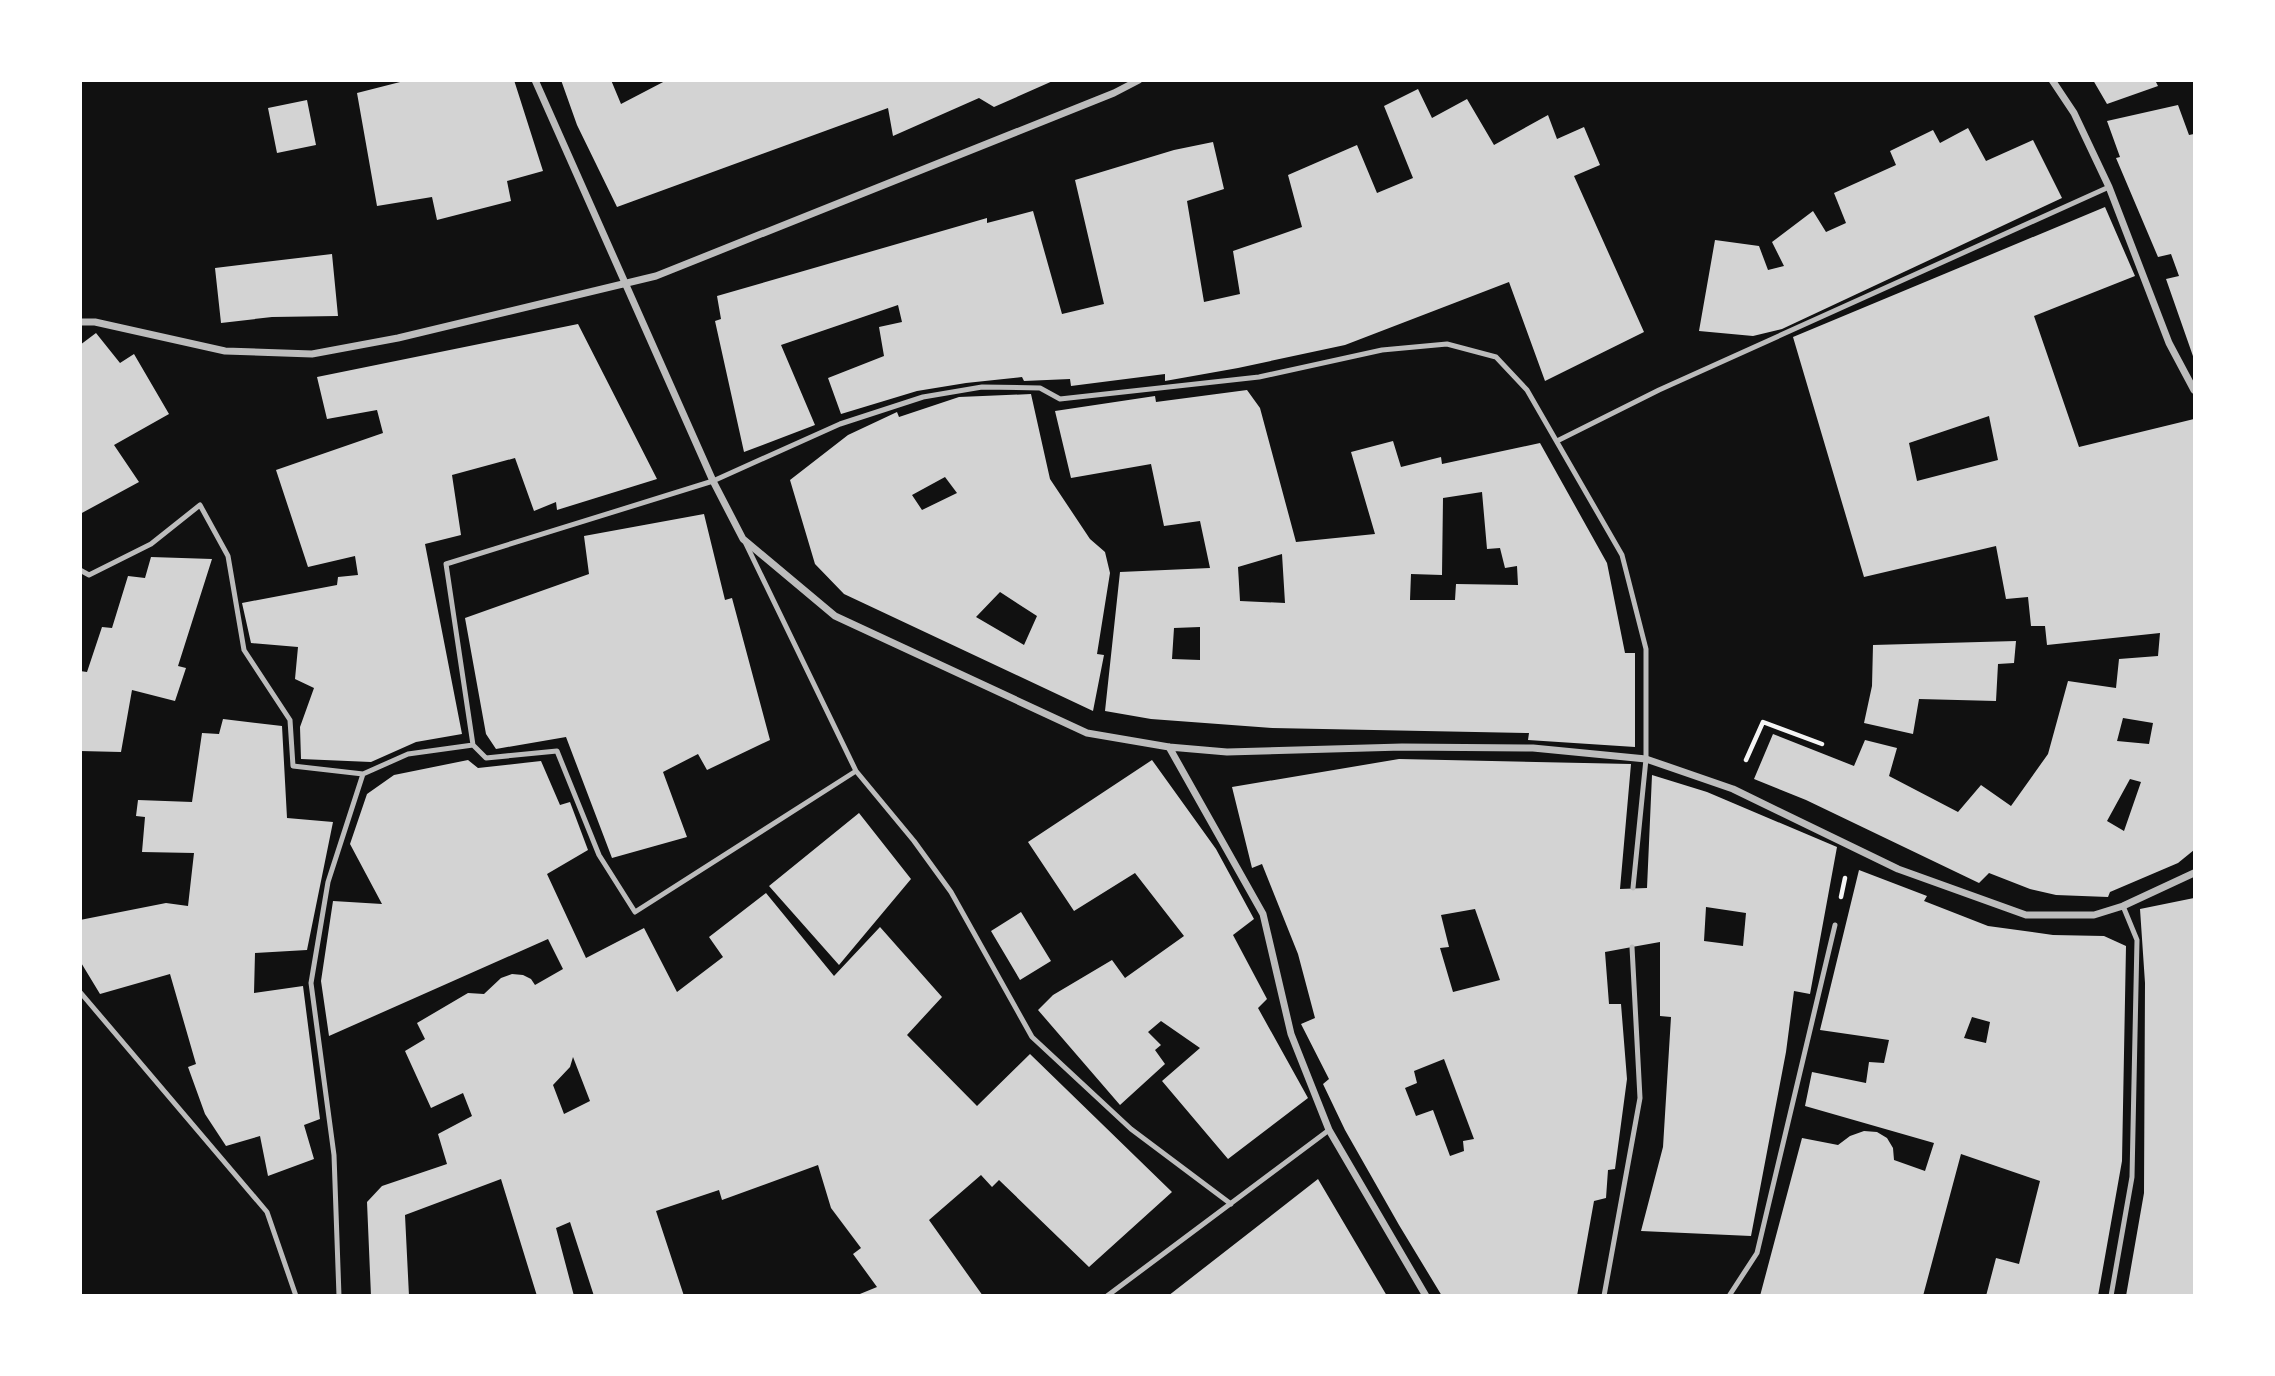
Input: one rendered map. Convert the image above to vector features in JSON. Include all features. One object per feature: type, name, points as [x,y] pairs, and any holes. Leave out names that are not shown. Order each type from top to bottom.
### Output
[{"type":"street","points":[[535,80],[713,481],[743,539],[835,616],[1087,733],[1169,747],[1227,752],[1402,747],[1533,748],[1646,759],[1733,789],[1898,869],[2026,915],[2094,915],[2123,906],[2194,873]]},
{"type":"street","points":[[80,323],[95,322],[225,351],[312,354],[398,338],[656,276],[1089,103],[1139,80]]},
{"type":"street","points":[[2052,80],[2074,113],[2109,187],[2169,343],[2194,390]]},
{"type":"street","points":[[1169,747],[1264,914],[1291,1034],[1329,1130],[1426,1296]]},
{"type":"lane","points":[[1557,441],[1659,390],[2109,187]]},
{"type":"lane","points":[[856,771],[635,912],[599,855],[557,751],[486,758],[473,745],[446,564],[713,481],[840,424],[923,397],[982,387],[1040,388],[1060,399],[1259,377],[1382,350],[1447,344],[1496,357],[1527,390],[1622,555],[1646,649],[1646,759],[1633,888]]},
{"type":"lane","points":[[80,570],[89,575],[151,544],[200,505],[228,556],[244,650],[290,720],[293,766],[363,774],[408,754],[473,745]]},
{"type":"lane","points":[[743,539],[856,771],[951,891],[1032,1037],[1130,1129],[1231,1204]]},
{"type":"lane","points":[[340,1296],[334,1155],[312,983],[328,882],[363,774]]},
{"type":"lane","points":[[2111,1296],[2132,1177],[2137,940],[2123,906]]},
{"type":"lane","points":[[1729,1296],[1756,1253],[1835,925]]},
{"type":"lane","points":[[1604,1296],[1640,1098],[1632,947]]},
{"type":"lane","points":[[80,992],[267,1212],[296,1296]]},
{"type":"lane","points":[[1107,1296],[1329,1130]]},
{"type":"path","points":[[1733,789],[1763,722],[1822,744]]},
{"type":"path","points":[[1835,925],[1853,845]]},
{"type":"building","points":[[408,80],[514,80],[543,171],[507,181],[511,201],[437,220],[432,197],[377,206],[357,93]]},
{"type":"building","points":[[561,80],[611,80],[621,104],[667,80],[1055,80],[994,107],[979,98],[893,136],[888,108],[617,207],[577,125]]},
{"type":"building","points":[[2093,80],[2155,80],[2158,86],[2107,104]]},
{"type":"building","points":[[1418,89],[1432,118],[1467,99],[1494,145],[1548,115],[1557,139],[1584,127],[1600,165],[1574,176],[1644,332],[1545,381],[1509,282],[1345,345],[1238,368],[1165,381],[1165,374],[1071,386],[1070,379],[1024,381],[1022,377],[966,383],[917,391],[841,414],[828,378],[884,356],[879,327],[902,322],[898,305],[781,345],[815,425],[744,452],[715,321],[721,319],[717,296],[987,218],[987,223],[1033,211],[1062,314],[1104,304],[1075,180],[1174,150],[1213,142],[1224,189],[1187,201],[1204,302],[1240,294],[1233,251],[1302,227],[1288,175],[1357,145],[1377,193],[1413,178],[1384,106]]},
{"type":"building","points":[[307,100],[316,145],[277,153],[268,108]]},
{"type":"building","points":[[2178,105],[2189,135],[2194,134],[2194,359],[2166,279],[2179,276],[2171,254],[2158,257],[2116,158],[2120,157],[2107,121]]},
{"type":"building","points":[[1968,128],[1986,161],[2033,140],[2062,198],[1782,329],[1753,336],[1699,331],[1715,240],[1759,246],[1768,270],[1784,266],[1772,242],[1813,211],[1826,232],[1846,223],[1834,193],[1896,165],[1890,151],[1933,130],[1940,143]]},
{"type":"building","points":[[2105,207],[2135,276],[2034,316],[2079,447],[2194,419],[2194,850],[2178,863],[2110,892],[2108,897],[2056,895],[2030,889],[1989,873],[1979,883],[1806,800],[1754,779],[1773,734],[1854,766],[1865,740],[1897,748],[1889,776],[1958,812],[1981,785],[2011,806],[2048,754],[2068,681],[2116,688],[2119,659],[2158,656],[2160,633],[2047,645],[2045,626],[2031,626],[2028,597],[2006,599],[1996,546],[1864,577],[1793,337]],"holes":[[[1989,416],[1998,460],[1917,481],[1909,443]],[[2123,718],[2153,723],[2149,744],[2117,741]],[[2130,779],[2141,782],[2124,831],[2107,821]]]},
{"type":"building","points":[[332,254],[338,316],[272,317],[221,323],[215,268]]},
{"type":"building","points":[[578,324],[657,479],[557,510],[556,502],[534,511],[515,458],[452,475],[461,535],[425,544],[462,734],[416,742],[371,762],[301,759],[300,727],[314,688],[295,679],[298,647],[251,643],[242,603],[337,585],[338,577],[358,575],[355,556],[308,567],[276,470],[383,433],[377,410],[327,419],[317,377]]},
{"type":"building","points":[[96,333],[120,363],[134,354],[169,414],[114,445],[139,482],[80,514],[80,345]]},
{"type":"building","points":[[1247,390],[1260,408],[1296,542],[1375,534],[1351,452],[1393,441],[1401,467],[1441,457],[1442,464],[1540,443],[1607,563],[1625,653],[1635,653],[1635,747],[1528,740],[1529,733],[1272,728],[1151,719],[1105,711],[1120,572],[1210,568],[1200,521],[1164,526],[1151,464],[1071,478],[1055,411],[1155,396],[1156,402]],"holes":[[[1482,492],[1487,549],[1500,548],[1505,568],[1517,566],[1518,585],[1456,584],[1455,600],[1410,600],[1411,574],[1442,575],[1443,498]],[[1282,554],[1285,603],[1240,601],[1238,567]],[[1200,627],[1200,660],[1172,659],[1174,628]]]},
{"type":"building","points":[[1031,394],[1050,479],[1090,539],[1105,552],[1110,573],[1097,654],[1104,655],[1093,711],[844,594],[815,564],[790,480],[848,435],[897,412],[899,417],[959,397]],"holes":[[[945,477],[957,493],[922,510],[912,495]],[[1000,592],[1037,616],[1024,645],[976,617]]]},
{"type":"building","points":[[704,514],[725,600],[732,598],[770,740],[707,770],[698,754],[663,772],[687,837],[612,858],[566,737],[496,749],[486,734],[465,618],[589,574],[584,536]]},
{"type":"building","points":[[151,557],[212,559],[178,666],[186,668],[175,701],[132,690],[121,752],[80,751],[80,671],[87,672],[102,627],[112,628],[128,576],[145,578]]},
{"type":"building","points":[[2016,641],[2014,663],[1998,664],[1996,701],[1919,699],[1913,734],[1864,723],[1872,686],[1873,645]]},
{"type":"building","points":[[223,719],[282,726],[287,818],[333,822],[307,950],[255,953],[254,993],[303,986],[320,1119],[304,1125],[314,1159],[268,1176],[260,1136],[226,1146],[205,1114],[188,1067],[196,1064],[170,974],[100,994],[80,961],[80,920],[166,903],[188,906],[194,853],[142,852],[145,817],[136,816],[138,800],[192,802],[202,733],[219,734]]},
{"type":"building","points":[[1399,759],[1631,764],[1620,889],[1647,888],[1652,775],[1707,792],[1837,847],[1810,994],[1794,991],[1786,1052],[1751,1236],[1641,1231],[1663,1147],[1671,1017],[1660,1016],[1660,942],[1605,952],[1609,1004],[1621,1004],[1627,1079],[1615,1169],[1608,1170],[1606,1198],[1594,1201],[1577,1296],[1442,1296],[1345,1130],[1323,1084],[1329,1079],[1301,1024],[1315,1018],[1298,954],[1262,864],[1252,868],[1232,787]],"holes":[[[1706,907],[1746,913],[1743,946],[1704,941]],[[1475,909],[1500,980],[1453,992],[1440,948],[1449,947],[1441,915]],[[1444,1059],[1474,1139],[1463,1141],[1464,1151],[1450,1156],[1433,1110],[1416,1116],[1405,1088],[1417,1083],[1414,1071]]]},
{"type":"building","points":[[468,760],[478,768],[541,761],[560,805],[570,802],[588,850],[547,874],[586,958],[644,928],[677,992],[723,957],[709,937],[766,893],[834,976],[880,927],[942,997],[907,1035],[977,1106],[1030,1054],[1172,1192],[1089,1267],[999,1180],[992,1187],[981,1175],[929,1220],[983,1296],[855,1296],[877,1287],[853,1254],[861,1248],[831,1208],[818,1165],[722,1200],[719,1190],[656,1211],[684,1296],[594,1296],[570,1222],[556,1228],[574,1296],[537,1296],[501,1179],[405,1215],[409,1296],[371,1296],[367,1202],[382,1186],[447,1164],[438,1134],[472,1116],[463,1093],[431,1108],[405,1051],[425,1039],[417,1023],[468,993],[484,994],[501,978],[512,974],[523,975],[535,985],[563,969],[548,939],[329,1036],[321,981],[333,901],[382,904],[350,844],[367,794],[394,775]],"holes":[[[573,1057],[590,1101],[564,1114],[553,1085],[570,1067]]]},
{"type":"building","points":[[1152,760],[1216,849],[1254,919],[1233,935],[1267,999],[1258,1008],[1308,1098],[1228,1159],[1162,1081],[1200,1048],[1161,1021],[1148,1032],[1161,1045],[1155,1050],[1165,1064],[1120,1105],[1038,1010],[1053,995],[1112,960],[1125,978],[1184,936],[1135,873],[1074,911],[1028,842]]},
{"type":"building","points":[[859,813],[911,879],[839,965],[769,886]]},
{"type":"building","points":[[1859,870],[1927,896],[1924,901],[1988,926],[2053,935],[2104,936],[2126,946],[2122,1161],[2098,1296],[1986,1296],[1996,1258],[2019,1264],[2040,1181],[1961,1154],[1923,1296],[1760,1296],[1802,1138],[1838,1145],[1850,1136],[1864,1131],[1877,1132],[1887,1138],[1893,1148],[1894,1160],[1925,1171],[1934,1143],[1805,1106],[1812,1072],[1866,1083],[1869,1062],[1884,1063],[1889,1040],[1820,1030]],"holes":[[[1972,1017],[1990,1022],[1986,1043],[1964,1038]]]},
{"type":"building","points":[[2194,898],[2194,1296],[2126,1296],[2144,1193],[2145,983],[2140,909]]},
{"type":"building","points":[[1021,912],[1051,961],[1020,980],[991,931]]},
{"type":"building","points":[[1318,1179],[1387,1296],[1168,1296]]}]
